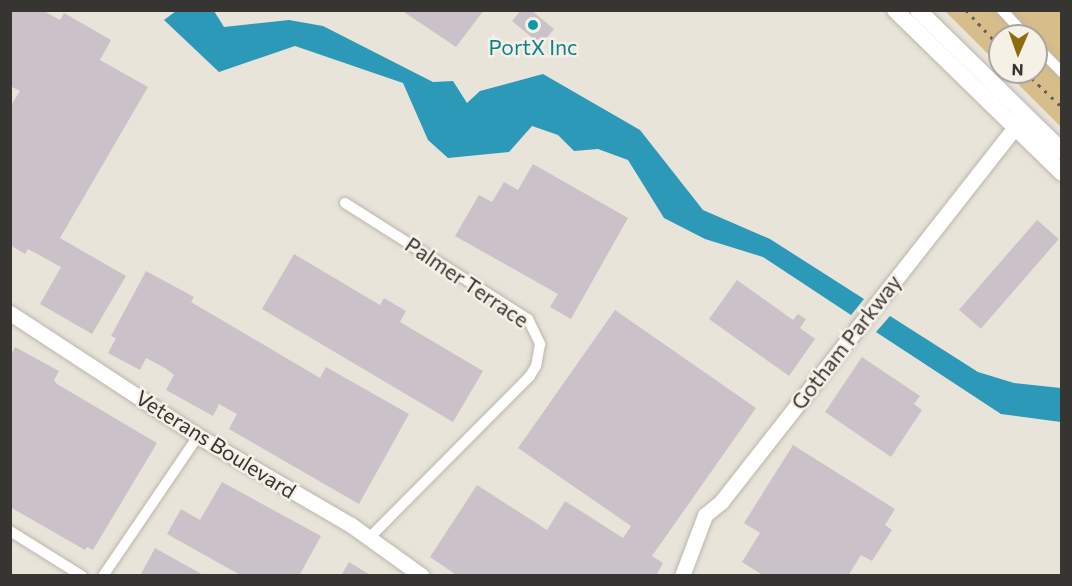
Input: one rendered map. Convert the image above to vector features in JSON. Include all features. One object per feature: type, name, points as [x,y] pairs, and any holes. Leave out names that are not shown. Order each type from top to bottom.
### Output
[{"type":"main road","points":[[895,10],[1020,121],[1062,151]]},
{"type":"main road","points":[[918,10],[1020,121],[1062,173]]},
{"type":"street","points":[[1002,10],[1015,24]]},
{"type":"street","points":[[1048,58],[1062,72]]},
{"type":"street","name":"Gotham Parkway","points":[[682,576],[705,515],[721,502],[1020,121]]},
{"type":"street","name":"Palmer Terrace","points":[[345,203],[528,319],[540,344],[530,376],[369,538]]},
{"type":"street","name":"Veterans Boulevard","points":[[10,312],[198,436],[369,538],[422,576]]},
{"type":"street","points":[[104,576],[198,436]]},
{"type":"street","points":[[10,531],[82,576]]},
{"type":"shaded area","points":[[945,11],[1061,11],[1061,127],[1018,84],[1048,84],[1048,24],[988,24],[988,54]]},
{"type":"water","points":[[176,11],[214,11],[224,27],[289,20],[323,26],[433,82],[453,81],[467,103],[480,91],[543,74],[640,130],[703,210],[770,239],[864,299],[851,315],[763,257],[705,239],[664,218],[628,160],[598,149],[574,151],[558,135],[532,126],[509,152],[448,158],[428,140],[403,83],[295,46],[219,72],[164,20]]},
{"type":"water","points":[[890,316],[978,372],[1014,383],[1061,388],[1061,422],[1001,414],[876,332]]},
{"type":"building","points":[[10,10],[42,10],[60,20],[64,13],[111,40],[100,60],[148,87],[60,238],[126,276],[92,334],[40,304],[61,267],[28,249],[25,254],[10,245],[10,107],[20,91],[10,86]]},
{"type":"building","points":[[401,10],[484,10],[456,47]]},
{"type":"building","name":"PortX Inc","points":[[521,10],[531,10],[554,29],[541,45],[512,21]]},
{"type":"building","points":[[533,164],[628,218],[571,319],[550,307],[558,294],[455,236],[479,195],[492,202],[504,182],[518,190]]},
{"type":"building","points":[[1037,220],[1059,239],[981,329],[959,310]]},
{"type":"building","points":[[294,254],[380,305],[384,298],[406,311],[400,322],[483,371],[453,422],[262,309]]},
{"type":"building","points":[[146,271],[194,297],[191,302],[320,378],[326,367],[409,414],[359,504],[229,429],[237,414],[219,404],[213,416],[166,390],[174,375],[165,368],[146,358],[140,370],[108,353],[116,338],[111,336]]},
{"type":"building","points":[[737,280],[793,320],[798,314],[806,319],[800,328],[815,339],[789,376],[709,319]]},
{"type":"building","points":[[615,310],[756,408],[652,556],[663,563],[656,576],[458,576],[430,557],[477,485],[547,530],[565,501],[623,538],[631,526],[518,448]]},
{"type":"building","points":[[15,347],[59,371],[54,380],[57,384],[157,443],[93,550],[87,547],[85,550],[10,507],[10,356]]},
{"type":"building","points":[[862,357],[920,396],[914,404],[922,410],[891,457],[825,412]]},
{"type":"building","points":[[793,445],[895,509],[885,525],[892,530],[872,561],[861,555],[848,576],[764,576],[742,562],[760,533],[744,523]]},
{"type":"building","points":[[222,482],[321,536],[299,576],[242,576],[167,534],[181,509],[200,520]]},
{"type":"building","points":[[155,548],[205,576],[140,576]]},
{"type":"building","points":[[349,562],[372,576],[341,576]]},
{"type":"railway","points":[[966,10],[988,34]]},
{"type":"railway","points":[[1038,84],[1062,107]]},
{"type":"place","name":"PortX Inc","points":[[533,25]]}]
